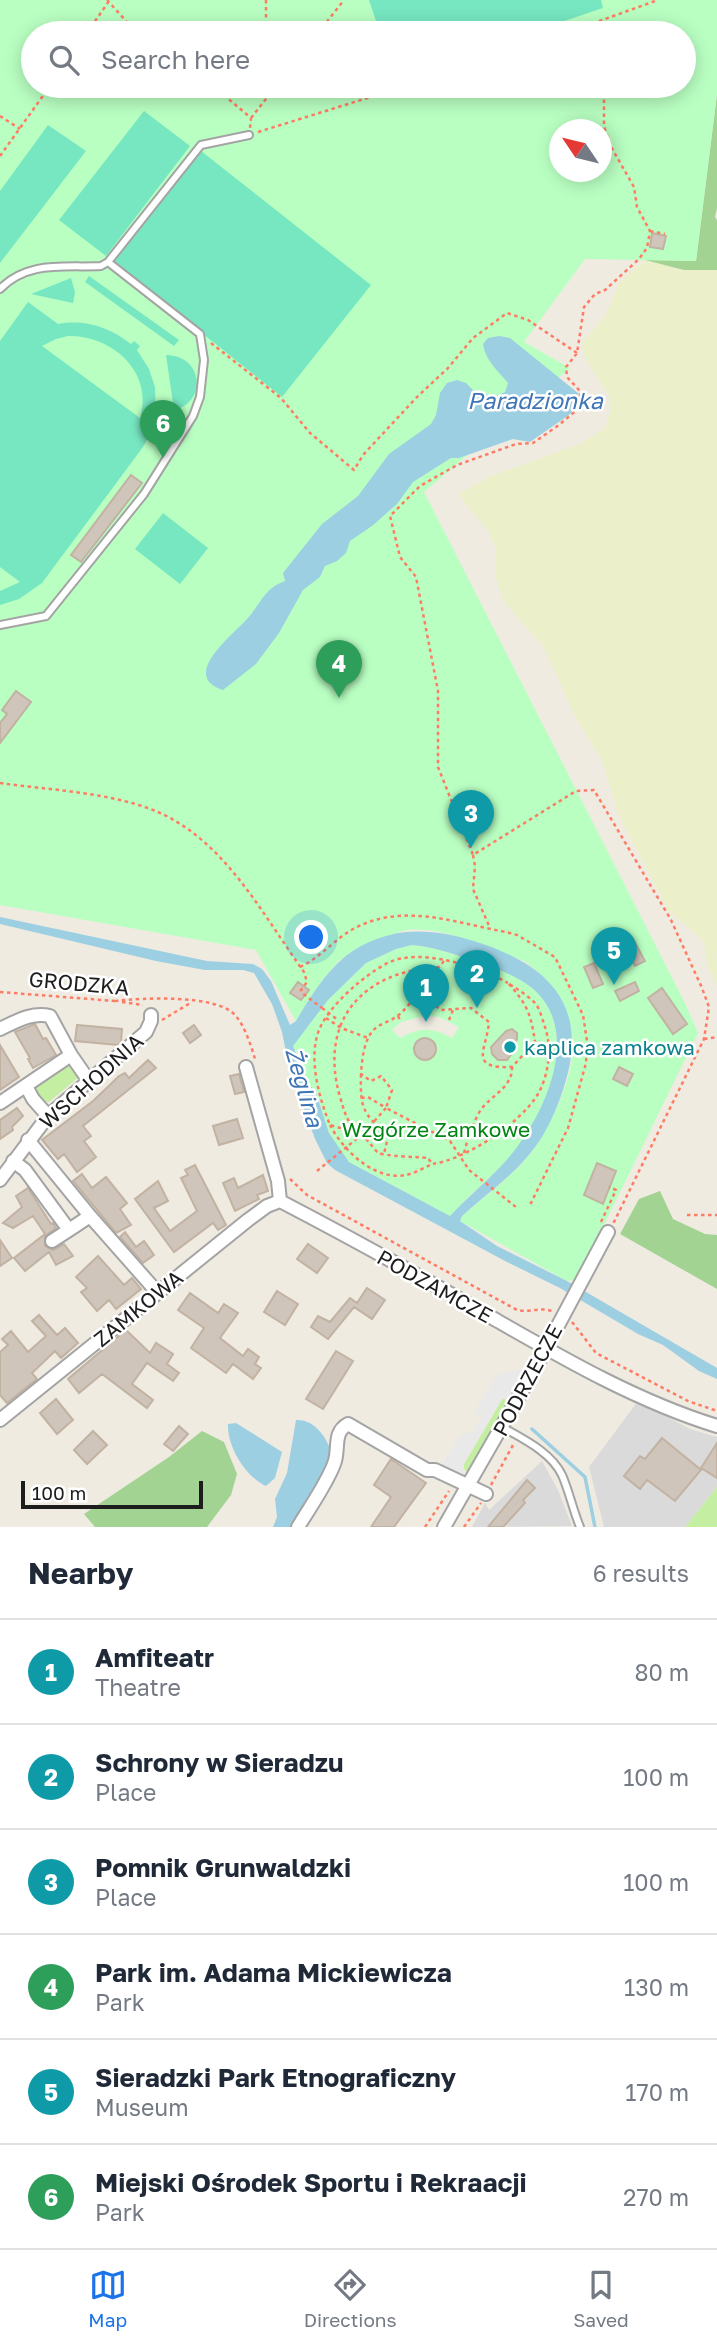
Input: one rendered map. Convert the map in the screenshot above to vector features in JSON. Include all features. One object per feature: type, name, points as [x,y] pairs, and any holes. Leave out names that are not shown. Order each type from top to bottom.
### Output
[{"type":"street","points":[[0,1028],[29,1016],[50,1016],[89,1081]]},
{"type":"street","name":"WSCHODNIA","points":[[0,1180],[48,1116],[89,1081],[150,1021]]},
{"type":"street","points":[[0,1103],[71,1055]]},
{"type":"street","points":[[251,1066],[278,1181],[280,1201]]},
{"type":"street","points":[[26,1086],[48,1116]]},
{"type":"street","points":[[29,1140],[90,1216],[157,1292]]},
{"type":"street","points":[[13,1161],[25,1170],[69,1230]]},
{"type":"street","name":"ZAMKOWA","points":[[2,1415],[248,1220],[267,1206],[280,1201]]},
{"type":"street","name":"PODZAMCZE","points":[[280,1201],[546,1348],[647,1399],[717,1426]]},
{"type":"street","points":[[52,1241],[90,1216]]},
{"type":"street","name":"PODRZECZE","points":[[444,1527],[470,1486],[546,1348],[585,1274],[603,1231]]},
{"type":"street","points":[[298,1527],[335,1462],[337,1439],[341,1428],[348,1424],[427,1470],[435,1470],[486,1494]]},
{"type":"lane","points":[[0,289],[32,269],[101,266],[108,262],[201,145],[249,135]]},
{"type":"lane","points":[[0,625],[46,616],[144,494],[193,416],[200,397],[204,360],[200,334],[108,262]]},
{"type":"lane","points":[[502,1427],[528,1441],[556,1466],[562,1475],[580,1527]]},
{"type":"path","points":[[94,21],[108,0],[126,21]]},
{"type":"path","points":[[266,0],[266,21]]},
{"type":"path","points":[[327,21],[344,0]]},
{"type":"path","points":[[603,21],[657,0]]},
{"type":"path","points":[[0,156],[42,98]]},
{"type":"path","points":[[227,98],[251,118]]},
{"type":"path","points":[[267,98],[251,118],[249,135],[370,98]]},
{"type":"path","points":[[491,929],[473,889],[473,855],[438,767],[438,691],[416,577],[400,557],[390,516],[420,485],[457,465],[516,444],[533,443],[580,407],[580,391],[568,377],[566,367],[577,354],[584,307],[595,294],[616,281],[639,259],[647,248],[650,231],[637,207],[634,187],[621,166],[604,127],[604,98]]},
{"type":"path","points":[[0,116],[20,129]]},
{"type":"path","points":[[650,231],[665,234]]},
{"type":"path","points":[[200,334],[281,398],[310,433],[354,470],[363,455],[473,338],[507,313],[528,320],[577,354]]},
{"type":"path","points":[[0,783],[119,800],[153,810],[183,826],[228,865],[300,967],[307,982],[301,990],[342,1026]]},
{"type":"path","points":[[473,855],[576,791],[594,790],[671,920],[709,1007],[705,1039],[603,1231]]},
{"type":"path","points":[[300,967],[312,962],[357,927],[399,915],[424,915],[517,935],[555,957],[583,1015],[587,1041],[586,1063],[568,1128],[529,1207]]},
{"type":"path","points":[[405,958],[444,961],[484,970],[537,1004],[550,1040],[547,1070],[537,1095],[518,1116],[495,1134],[445,1162],[396,1176],[385,1173],[351,1154],[330,1125],[317,1077],[315,1053],[318,1031],[353,988],[391,961],[405,958]]},
{"type":"path","points":[[432,1164],[428,1158],[379,1153],[347,1121],[335,1079],[333,1054],[335,1038],[350,1008],[376,984],[402,972],[439,967],[444,961]]},
{"type":"path","points":[[464,1153],[474,1122],[488,1102],[506,1086],[512,1077],[512,1067],[535,1042],[531,1015],[523,1000],[508,983]]},
{"type":"path","name":"GRODZKA","points":[[0,992],[140,1004],[150,1021]]},
{"type":"path","points":[[384,1154],[388,1137],[374,1123],[362,1106],[360,1098],[362,1059],[374,1028],[398,1016],[416,997],[423,996],[441,1010],[471,1008],[489,1022],[481,1056],[484,1061],[493,1067],[512,1067]]},
{"type":"path","points":[[115,1001],[143,998],[212,1003],[233,1013],[248,1040],[251,1066]]},
{"type":"path","points":[[150,1021],[193,1002]]},
{"type":"path","points":[[449,1020],[453,1010]]},
{"type":"path","points":[[398,1016],[401,1022]]},
{"type":"path","points":[[326,1018],[368,1038]]},
{"type":"path","points":[[705,1039],[717,1037]]},
{"type":"path","points":[[317,1171],[362,1135],[386,1108],[392,1090],[381,1076],[371,1081],[361,1074]]},
{"type":"path","points":[[360,1098],[368,1097],[450,1141],[469,1170],[516,1207]]},
{"type":"path","points":[[330,1125],[351,1131],[354,1128]]},
{"type":"path","points":[[288,1177],[307,1195],[517,1310],[547,1308],[564,1313],[596,1353],[688,1401],[717,1411]]},
{"type":"path","points":[[603,1231],[616,1190],[609,1187]]},
{"type":"path","points":[[687,1215],[717,1215]]},
{"type":"path","points":[[464,1527],[518,1436]]},
{"type":"path","points":[[425,1527],[457,1479]]},
{"type":"shaded area","points":[[530,1367],[509,1402],[506,1398],[501,1400],[464,1464],[464,1471],[468,1472],[464,1485],[445,1472],[443,1463],[460,1436],[474,1431],[484,1413],[476,1414],[475,1411],[497,1375]]},
{"type":"shaded area","points":[[638,1401],[690,1429],[717,1437],[717,1487],[685,1527],[604,1527],[589,1467]]},
{"type":"shaded area","points":[[542,1461],[558,1490],[572,1526],[472,1527],[485,1503],[489,1510]]},
{"type":"green space","points":[[0,0],[717,0],[717,94],[696,261],[585,259],[524,342],[570,368],[424,492],[698,1033],[601,1231],[574,1280],[567,1281],[460,1221],[462,1216],[520,1165],[535,1147],[550,1122],[568,1078],[573,1048],[570,1023],[553,988],[539,973],[526,962],[468,940],[432,931],[401,931],[339,961],[322,981],[296,1021],[256,950],[0,905]]},
{"type":"green space","points":[[369,0],[601,0],[603,8],[565,21],[376,21]]},
{"type":"green space","points":[[717,94],[717,270],[684,270],[645,260],[696,261]]},
{"type":"green space","points":[[144,111],[190,146],[106,256],[59,220]]},
{"type":"green space","points":[[48,125],[86,151],[0,263],[0,191]]},
{"type":"green space","points":[[201,151],[371,285],[282,397],[113,262]]},
{"type":"green space","points":[[645,260],[684,270],[717,270],[717,985],[708,968],[704,942],[668,910],[618,814],[603,763],[574,714],[544,648],[503,600],[496,579],[495,547],[487,529],[459,493],[493,475],[580,444],[605,428],[611,410],[608,394],[587,362],[582,347],[586,338],[607,313],[619,282]]},
{"type":"green space","points":[[89,276],[179,340],[174,346],[85,282]]},
{"type":"green space","points":[[71,278],[75,292],[73,303],[31,294]]},
{"type":"green space","points":[[28,302],[58,324],[97,326],[131,344],[134,341],[140,346],[137,350],[149,369],[155,387],[156,415],[143,447],[42,583],[19,599],[0,605],[0,591],[20,582],[0,567],[0,341]],"holes":[[[68,336],[84,337],[113,349],[135,371],[141,385],[143,401],[140,418],[42,346]]]},
{"type":"green space","points":[[166,355],[188,362],[197,379],[192,398],[174,410]]},
{"type":"green space","points":[[163,513],[208,548],[180,584],[135,549]]},
{"type":"green space","name":"Wzgórze Zamkowe","points":[[412,945],[436,949],[511,975],[532,988],[547,1005],[555,1024],[557,1046],[554,1068],[548,1090],[529,1131],[501,1166],[450,1216],[349,1162],[340,1153],[328,1130],[315,1090],[309,1085],[293,1045],[328,1000],[366,963],[396,949]],"holes":[[[425,1016],[439,1017],[459,1027],[452,1038],[426,1030],[400,1038],[392,1030],[401,1022]],[[422,1038],[432,1040],[436,1047],[431,1059],[420,1059],[415,1053],[416,1043]]]},
{"type":"green space","points":[[68,1063],[72,1064],[80,1076],[49,1102],[40,1099],[34,1084]]},
{"type":"green space","points":[[660,1191],[673,1219],[705,1234],[717,1235],[717,1289],[620,1234],[639,1199]]},
{"type":"green space","points":[[503,1398],[509,1401],[471,1472],[467,1472],[463,1468],[464,1464]]},
{"type":"green space","points":[[202,1431],[224,1442],[237,1474],[231,1495],[207,1527],[95,1527],[84,1514],[169,1457]]},
{"type":"green space","points":[[717,1487],[717,1527],[685,1527]]},
{"type":"water","name":"Paradzionka","points":[[488,338],[510,338],[578,393],[579,404],[569,415],[530,442],[513,439],[459,458],[451,458],[413,482],[397,504],[350,541],[346,553],[325,566],[320,577],[303,590],[279,633],[256,664],[223,690],[211,684],[206,675],[214,654],[247,619],[267,592],[285,581],[283,573],[322,524],[358,496],[389,454],[431,424],[436,415],[440,393],[447,383],[457,380],[466,383],[473,390],[494,397],[505,392],[508,383],[489,360],[483,344]]},
{"type":"water","name":"Żeglina","points":[[0,917],[207,961],[253,964],[262,969],[271,981],[290,1025],[296,1021],[316,989],[341,960],[361,946],[389,935],[417,931],[445,934],[474,941],[524,963],[558,993],[567,1013],[572,1035],[570,1061],[563,1090],[537,1144],[516,1169],[462,1216],[460,1221],[497,1246],[567,1281],[717,1368],[717,1379],[699,1371],[663,1345],[335,1170],[327,1163],[315,1139],[289,1067],[282,1032],[272,1004],[254,973],[243,970],[205,970],[156,961],[0,924]],"holes":[[[412,945],[438,949],[520,979],[547,1005],[555,1024],[557,1046],[554,1068],[548,1089],[529,1130],[510,1156],[450,1216],[349,1162],[329,1133],[315,1090],[309,1085],[293,1046],[328,1000],[366,963],[396,949]]]},
{"type":"water","points":[[296,1420],[315,1426],[333,1455],[290,1527],[273,1527],[277,1517],[275,1499],[287,1473]]},
{"type":"water","points":[[236,1423],[282,1452],[275,1478],[266,1486],[251,1476],[234,1451],[228,1424]]},
{"type":"building","points":[[652,233],[666,236],[663,249],[650,247]]},
{"type":"building","points":[[131,475],[142,483],[81,562],[71,555]]},
{"type":"building","points":[[16,691],[31,702],[0,743],[0,723],[7,714],[2,710]]},
{"type":"building","points":[[633,939],[645,961],[635,966],[623,945]]},
{"type":"building","points":[[594,963],[603,984],[593,988],[584,967]]},
{"type":"building","points":[[298,982],[309,990],[301,1000],[290,993]]},
{"type":"building","points":[[635,982],[639,991],[620,1001],[615,991]]},
{"type":"building","points":[[662,988],[687,1024],[673,1034],[648,998]]},
{"type":"building","points":[[35,1024],[56,1055],[33,1068],[15,1032]]},
{"type":"building","points":[[77,1025],[122,1029],[121,1042],[118,1045],[75,1041]]},
{"type":"building","points":[[194,1025],[201,1035],[190,1043],[183,1033]]},
{"type":"building","points":[[512,1029],[517,1033],[513,1052],[507,1060],[498,1060],[492,1054],[491,1047],[506,1031]]},
{"type":"building","points":[[425,1038],[433,1041],[436,1049],[433,1057],[425,1060],[417,1057],[414,1049],[417,1041]]},
{"type":"building","points":[[0,1045],[19,1077],[0,1090]]},
{"type":"building","points":[[148,1060],[156,1068],[83,1126],[91,1136],[84,1141],[96,1157],[77,1172],[64,1154],[58,1159],[42,1140],[93,1101],[119,1076],[125,1073],[129,1078]]},
{"type":"building","points":[[619,1067],[633,1074],[627,1086],[613,1079]]},
{"type":"building","points":[[239,1074],[244,1092],[235,1094],[230,1076]]},
{"type":"building","points":[[17,1108],[23,1116],[12,1127],[13,1130],[0,1139],[0,1120]]},
{"type":"building","points":[[237,1119],[243,1138],[219,1145],[213,1126]]},
{"type":"building","points":[[597,1163],[616,1171],[603,1204],[584,1195]]},
{"type":"building","points":[[195,1165],[226,1225],[218,1230],[213,1223],[174,1252],[135,1199],[158,1181],[168,1201],[154,1208],[170,1231],[197,1211],[181,1178],[188,1175],[185,1170]]},
{"type":"building","points":[[82,1174],[92,1188],[106,1177],[127,1203],[120,1209],[131,1225],[116,1233],[73,1181]]},
{"type":"building","points":[[263,1175],[268,1191],[257,1195],[259,1199],[235,1211],[223,1183],[234,1178],[238,1188]]},
{"type":"building","points":[[28,1188],[56,1228],[45,1236],[45,1246],[53,1250],[64,1244],[73,1256],[56,1265],[49,1252],[25,1271],[14,1258],[45,1234],[33,1216],[13,1228],[3,1223],[22,1207],[16,1196]]},
{"type":"building","points":[[125,1232],[136,1247],[144,1241],[154,1255],[143,1263],[120,1237]]},
{"type":"building","points":[[0,1240],[12,1258],[0,1266]]},
{"type":"building","points":[[308,1244],[328,1258],[317,1273],[297,1259]]},
{"type":"building","points":[[98,1256],[124,1285],[132,1278],[141,1289],[116,1309],[109,1300],[97,1311],[81,1292],[87,1288],[76,1277]]},
{"type":"building","points":[[367,1288],[385,1300],[372,1319],[354,1307],[328,1339],[311,1327],[318,1316],[330,1322],[350,1298],[357,1303]]},
{"type":"building","points":[[277,1291],[298,1304],[285,1325],[264,1312]]},
{"type":"building","points":[[190,1293],[218,1313],[224,1304],[238,1313],[220,1338],[243,1356],[248,1349],[259,1357],[255,1364],[261,1368],[253,1379],[233,1364],[226,1373],[191,1348],[204,1328],[178,1310]]},
{"type":"building","points":[[39,1315],[57,1335],[65,1328],[78,1343],[61,1358],[55,1351],[32,1373],[37,1379],[7,1403],[0,1395],[0,1352],[8,1345],[2,1339],[11,1331],[28,1352],[46,1336],[32,1321]]},
{"type":"building","points":[[126,1330],[150,1353],[156,1343],[173,1354],[167,1364],[179,1373],[173,1381],[147,1363],[132,1384],[153,1400],[147,1408],[102,1374],[79,1393],[68,1379]]},
{"type":"building","points":[[336,1351],[353,1361],[323,1409],[306,1399]]},
{"type":"building","points":[[56,1399],[73,1420],[57,1434],[40,1413]]},
{"type":"building","points":[[179,1426],[188,1434],[173,1451],[164,1444]]},
{"type":"building","points":[[93,1431],[107,1445],[87,1464],[74,1450]]},
{"type":"building","points":[[662,1438],[701,1470],[675,1501],[647,1480],[640,1489],[624,1476],[640,1456],[645,1459]]},
{"type":"building","points":[[717,1443],[717,1478],[701,1468]]},
{"type":"building","points":[[391,1459],[426,1483],[394,1527],[371,1527],[391,1497],[374,1485]]},
{"type":"building","points":[[527,1480],[535,1488],[523,1500],[525,1503],[503,1527],[488,1527]]},
{"type":"waterway","points":[[532,1429],[585,1477],[595,1527]]},
{"type":"place","name":"Miejski Ośrodek Sportu i Rekraacji","points":[[163,458]]},
{"type":"place","name":"Park im. Adama Mickiewicza","points":[[339,698]]},
{"type":"place","name":"Pomnik Grunwaldzki","points":[[471,848]]},
{"type":"place","name":"Sieradzki Park Etnograficzny","points":[[614,985]]},
{"type":"place","name":"Schrony w Sieradzu","points":[[477,1008]]},
{"type":"place","name":"Amfiteatr","points":[[426,1022]]},
{"type":"place","name":"kaplica zamkowa","points":[[510,1047]]}]
